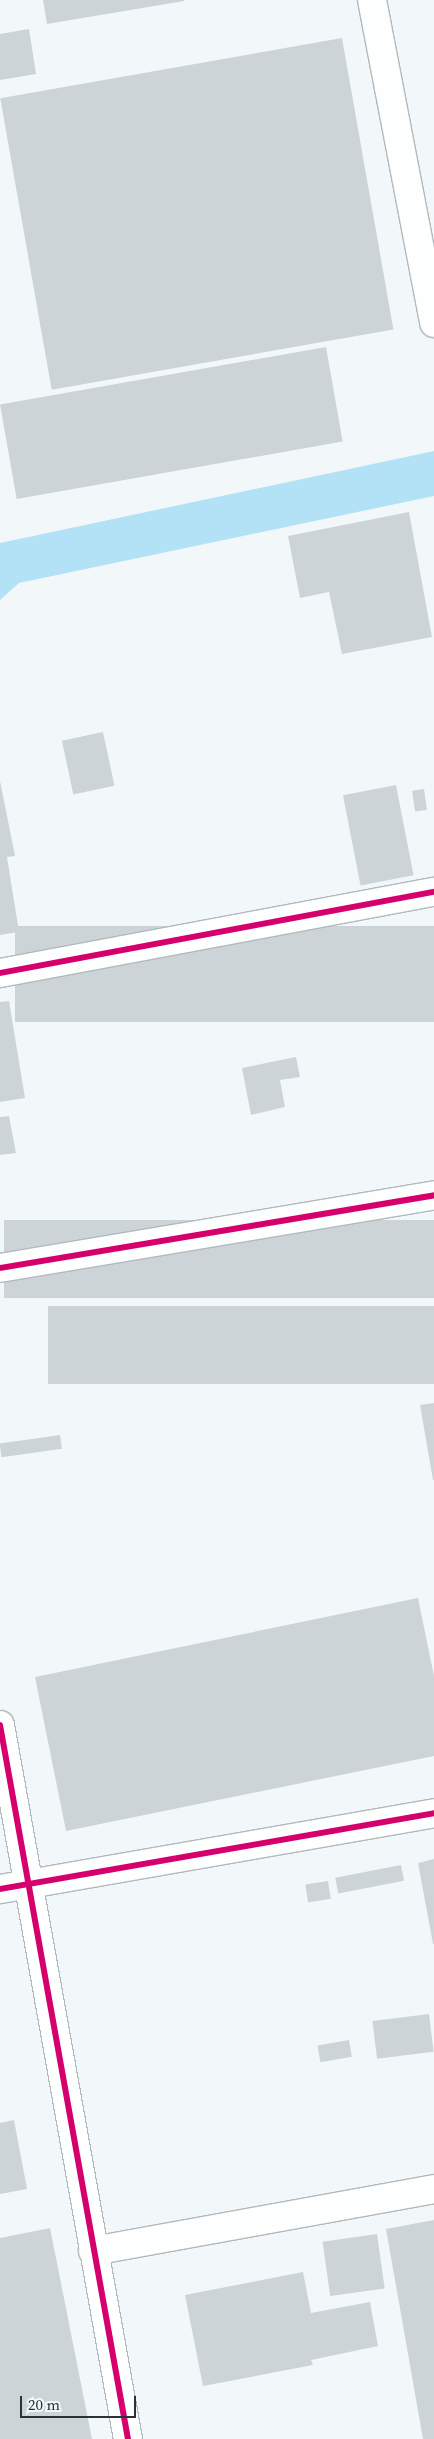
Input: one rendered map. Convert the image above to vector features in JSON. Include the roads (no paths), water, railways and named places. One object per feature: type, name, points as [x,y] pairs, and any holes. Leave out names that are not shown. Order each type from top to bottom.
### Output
[{"type":"street","points":[[372,0],[434,323]]},
{"type":"street","points":[[0,973],[434,892]]},
{"type":"street","points":[[0,1268],[434,1195]]},
{"type":"street","points":[[0,1725],[128,2439]]},
{"type":"street","points":[[0,1889],[434,1813]]},
{"type":"street","points":[[93,2250],[434,2189]]},
{"type":"water","points":[[434,451],[434,496],[19,583],[0,600],[0,543]]}]
